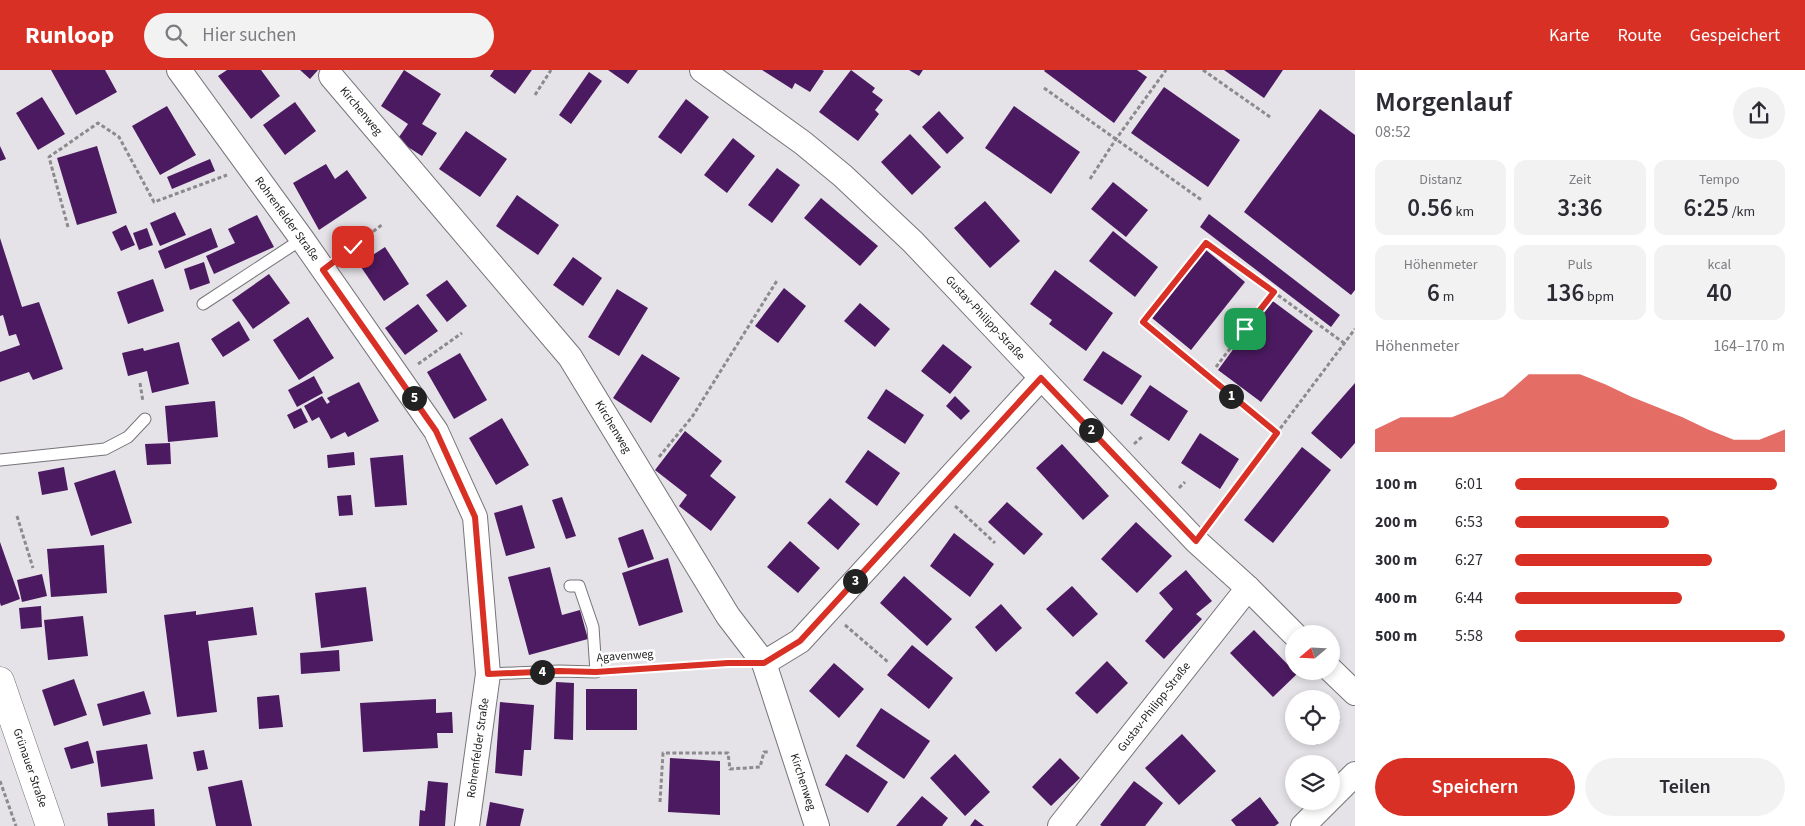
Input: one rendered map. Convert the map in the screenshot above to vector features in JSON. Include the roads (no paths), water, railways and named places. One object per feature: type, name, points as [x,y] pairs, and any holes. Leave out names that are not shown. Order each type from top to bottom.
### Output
[{"type":"street","name":"Rohrenfelder Straße","points":[[179,70],[302,239],[436,431],[475,517],[488,674],[467,826]]},
{"type":"street","name":"Gustav-Philipp-Straße","points":[[702,70],[803,143],[843,176],[913,242],[1196,541],[1248,588],[1285,625]]},
{"type":"street","name":"Kirchenweg","points":[[331,76],[570,357],[728,616],[764,663],[817,826]]},
{"type":"street","points":[[764,663],[800,641],[1041,378]]},
{"type":"street","name":"Gustav-Philipp-Straße","points":[[1060,826],[1248,588]]},
{"type":"street","points":[[1340,679],[1355,693]]},
{"type":"street","name":"Grünauer Straße","points":[[0,681],[50,826]]},
{"type":"street","points":[[1340,789],[1355,774]]},
{"type":"street","points":[[1303,826],[1319,810]]},
{"type":"lane","points":[[203,304],[302,239]]},
{"type":"lane","points":[[0,460],[105,450],[128,438],[145,419]]},
{"type":"lane","name":"Agavenweg","points":[[488,674],[559,671],[596,672],[593,627],[578,586],[570,586]]}]
